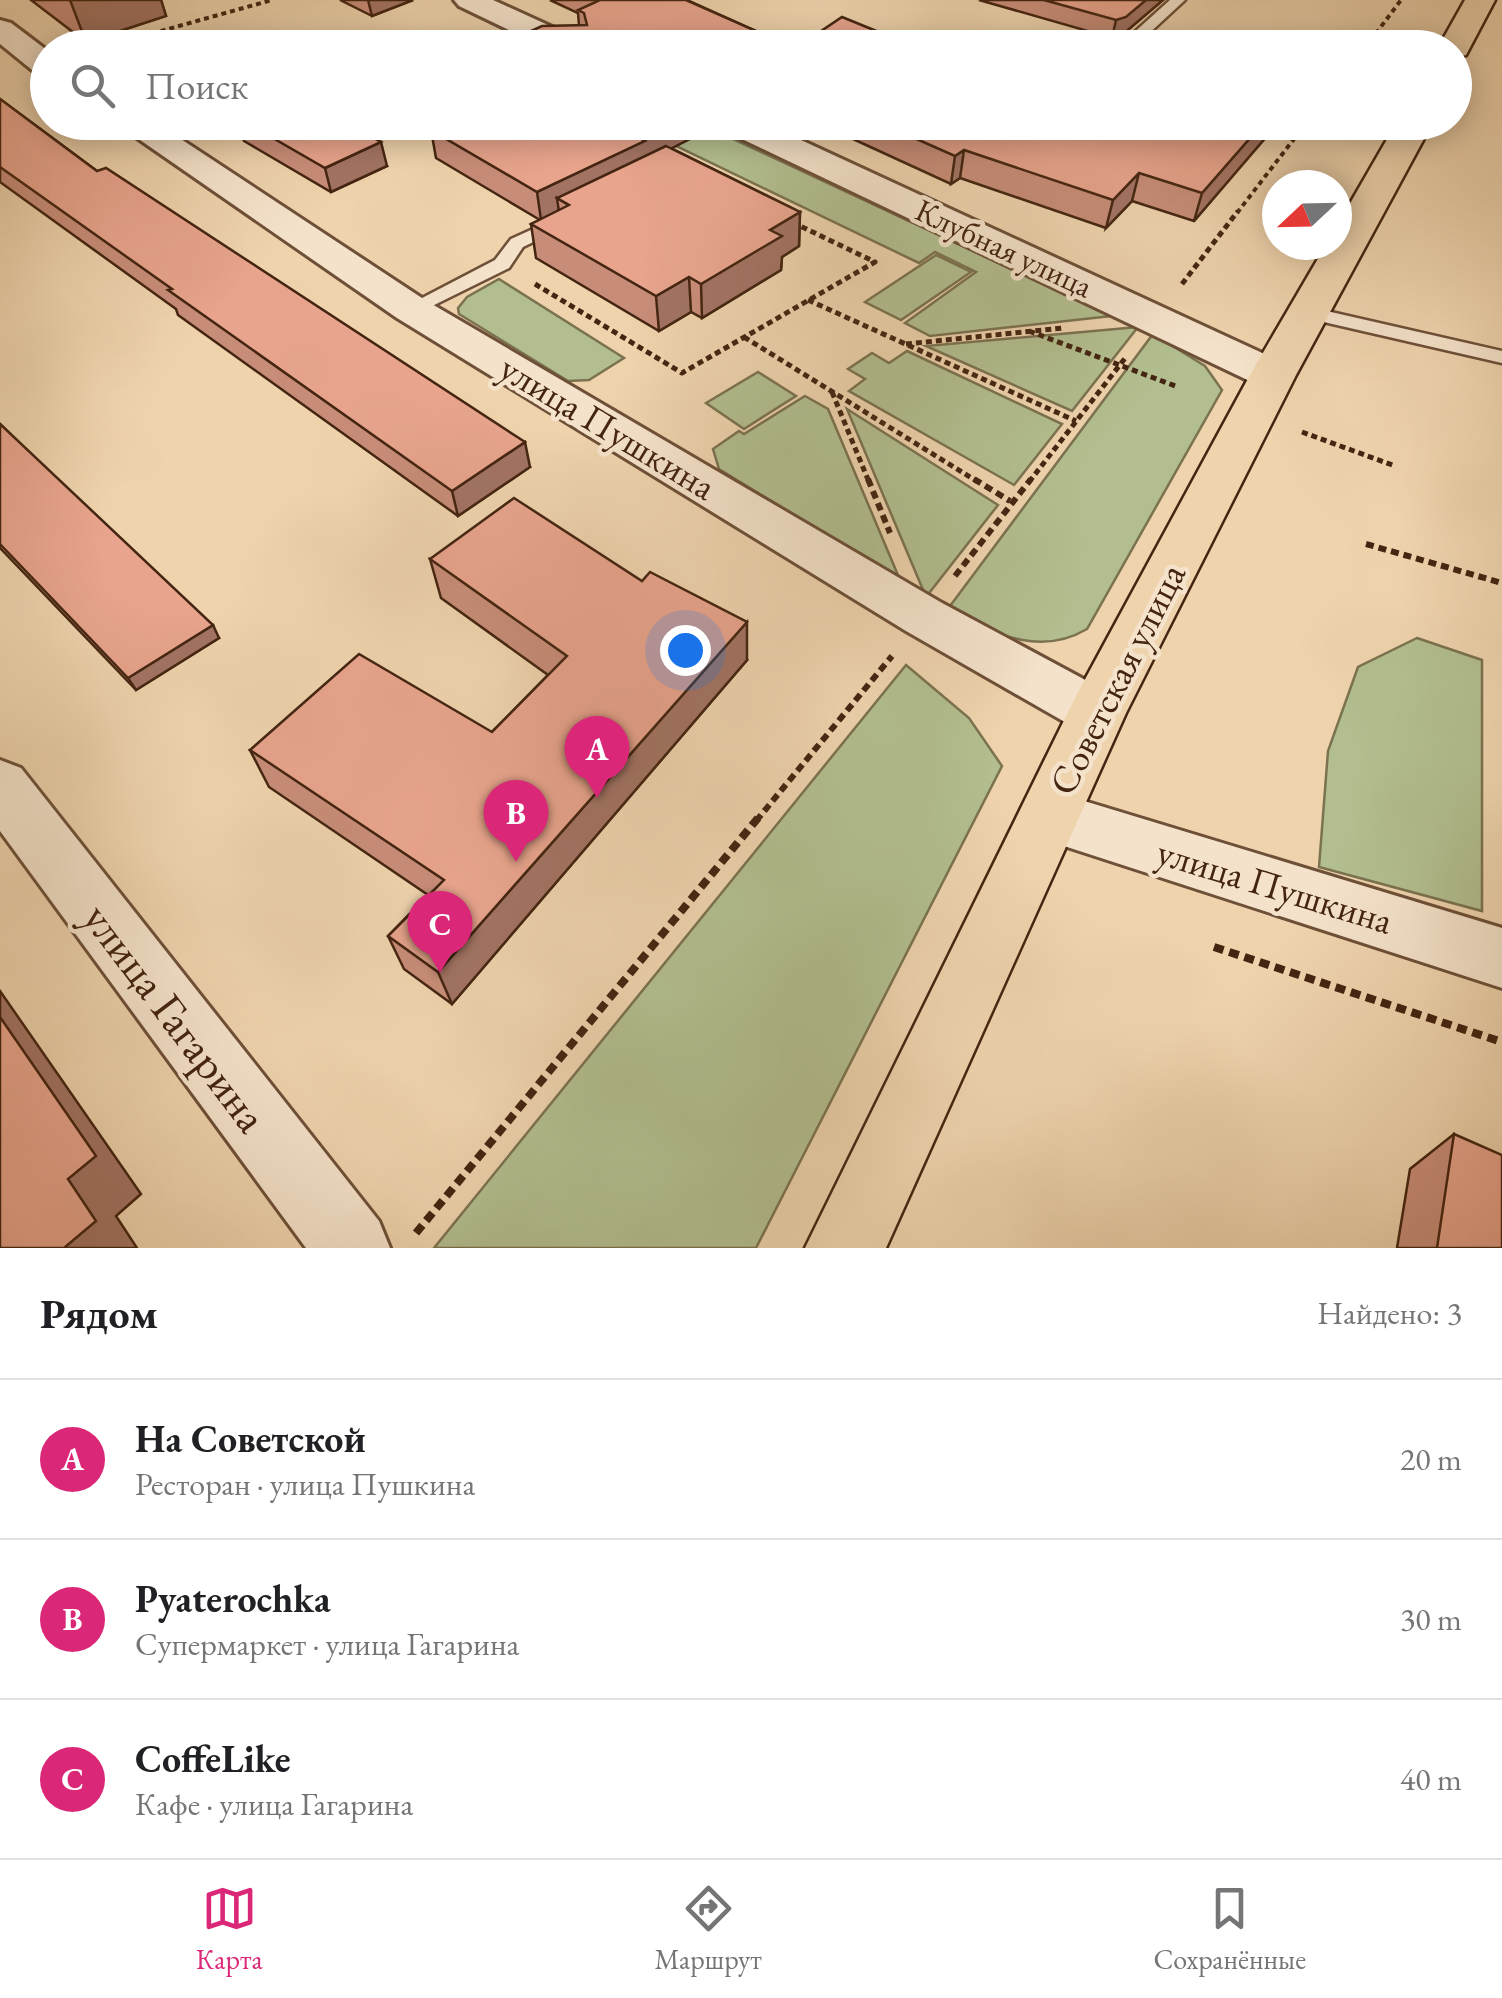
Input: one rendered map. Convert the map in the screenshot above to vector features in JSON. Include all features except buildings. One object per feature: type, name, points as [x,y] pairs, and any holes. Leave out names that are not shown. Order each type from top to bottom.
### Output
[{"type":"main road","points":[[1464,30],[1480,0]]},
{"type":"main road","name":"Советская улица","points":[[845,1248],[1096,714],[1274,375],[1405,140]]},
{"type":"street","points":[[470,0],[534,30]]},
{"type":"street","points":[[0,29],[30,53]]},
{"type":"street","name":"улица Пушкина","points":[[158,140],[410,309],[924,617],[1096,714]]},
{"type":"street","name":"Клубная улица","points":[[772,140],[1274,375]]},
{"type":"street","name":"улица Гагарина","points":[[0,785],[352,1248]]},
{"type":"street","name":"улица Пушкина","points":[[1048,816],[1502,958]]},
{"type":"lane","points":[[1145,30],[1178,0]]},
{"type":"lane","points":[[410,309],[502,264],[517,243],[586,208]]},
{"type":"lane","points":[[1309,313],[1502,357]]},
{"type":"path","points":[[164,30],[272,0]]},
{"type":"path","points":[[1378,30],[1401,0]]},
{"type":"path","points":[[403,1248],[924,617],[1293,140]]},
{"type":"path","points":[[502,264],[682,373],[875,262],[791,222]]},
{"type":"path","points":[[808,300],[1076,421]]},
{"type":"path","points":[[905,344],[1156,319]]},
{"type":"path","points":[[744,337],[1010,501]]},
{"type":"path","points":[[831,391],[924,617]]},
{"type":"path","points":[[1366,544],[1502,583]]},
{"type":"path","points":[[1214,947],[1502,1042]]},
{"type":"green space","points":[[682,140],[735,140],[1112,316],[930,336],[905,323],[976,272],[935,252],[919,263],[676,146]]},
{"type":"green space","points":[[936,255],[971,272],[901,320],[865,302]]},
{"type":"green space","points":[[499,279],[624,358],[589,380],[568,381],[459,314],[458,308],[467,297]]},
{"type":"green space","points":[[1138,327],[1072,411],[926,346]]},
{"type":"green space","points":[[1153,334],[1205,366],[1222,390],[1087,629],[1069,637],[1033,642],[999,633],[947,610]]},
{"type":"green space","points":[[907,351],[1062,424],[1014,485],[849,391],[865,379],[848,369],[872,353],[889,363]]},
{"type":"green space","points":[[758,372],[796,396],[744,429],[706,403]]},
{"type":"green space","points":[[805,396],[828,409],[900,580],[719,469],[713,449]]},
{"type":"green space","points":[[847,409],[998,505],[926,597]]},
{"type":"green space","points":[[1417,638],[1482,660],[1482,911],[1319,867],[1328,751],[1358,667]]},
{"type":"green space","points":[[906,665],[969,718],[1002,766],[756,1248],[434,1248]]},
{"type":"place","name":"На Советской","points":[[597,798]]},
{"type":"place","name":"Pyaterochka","points":[[516,862]]},
{"type":"place","name":"CoffeLike","points":[[440,973]]}]
